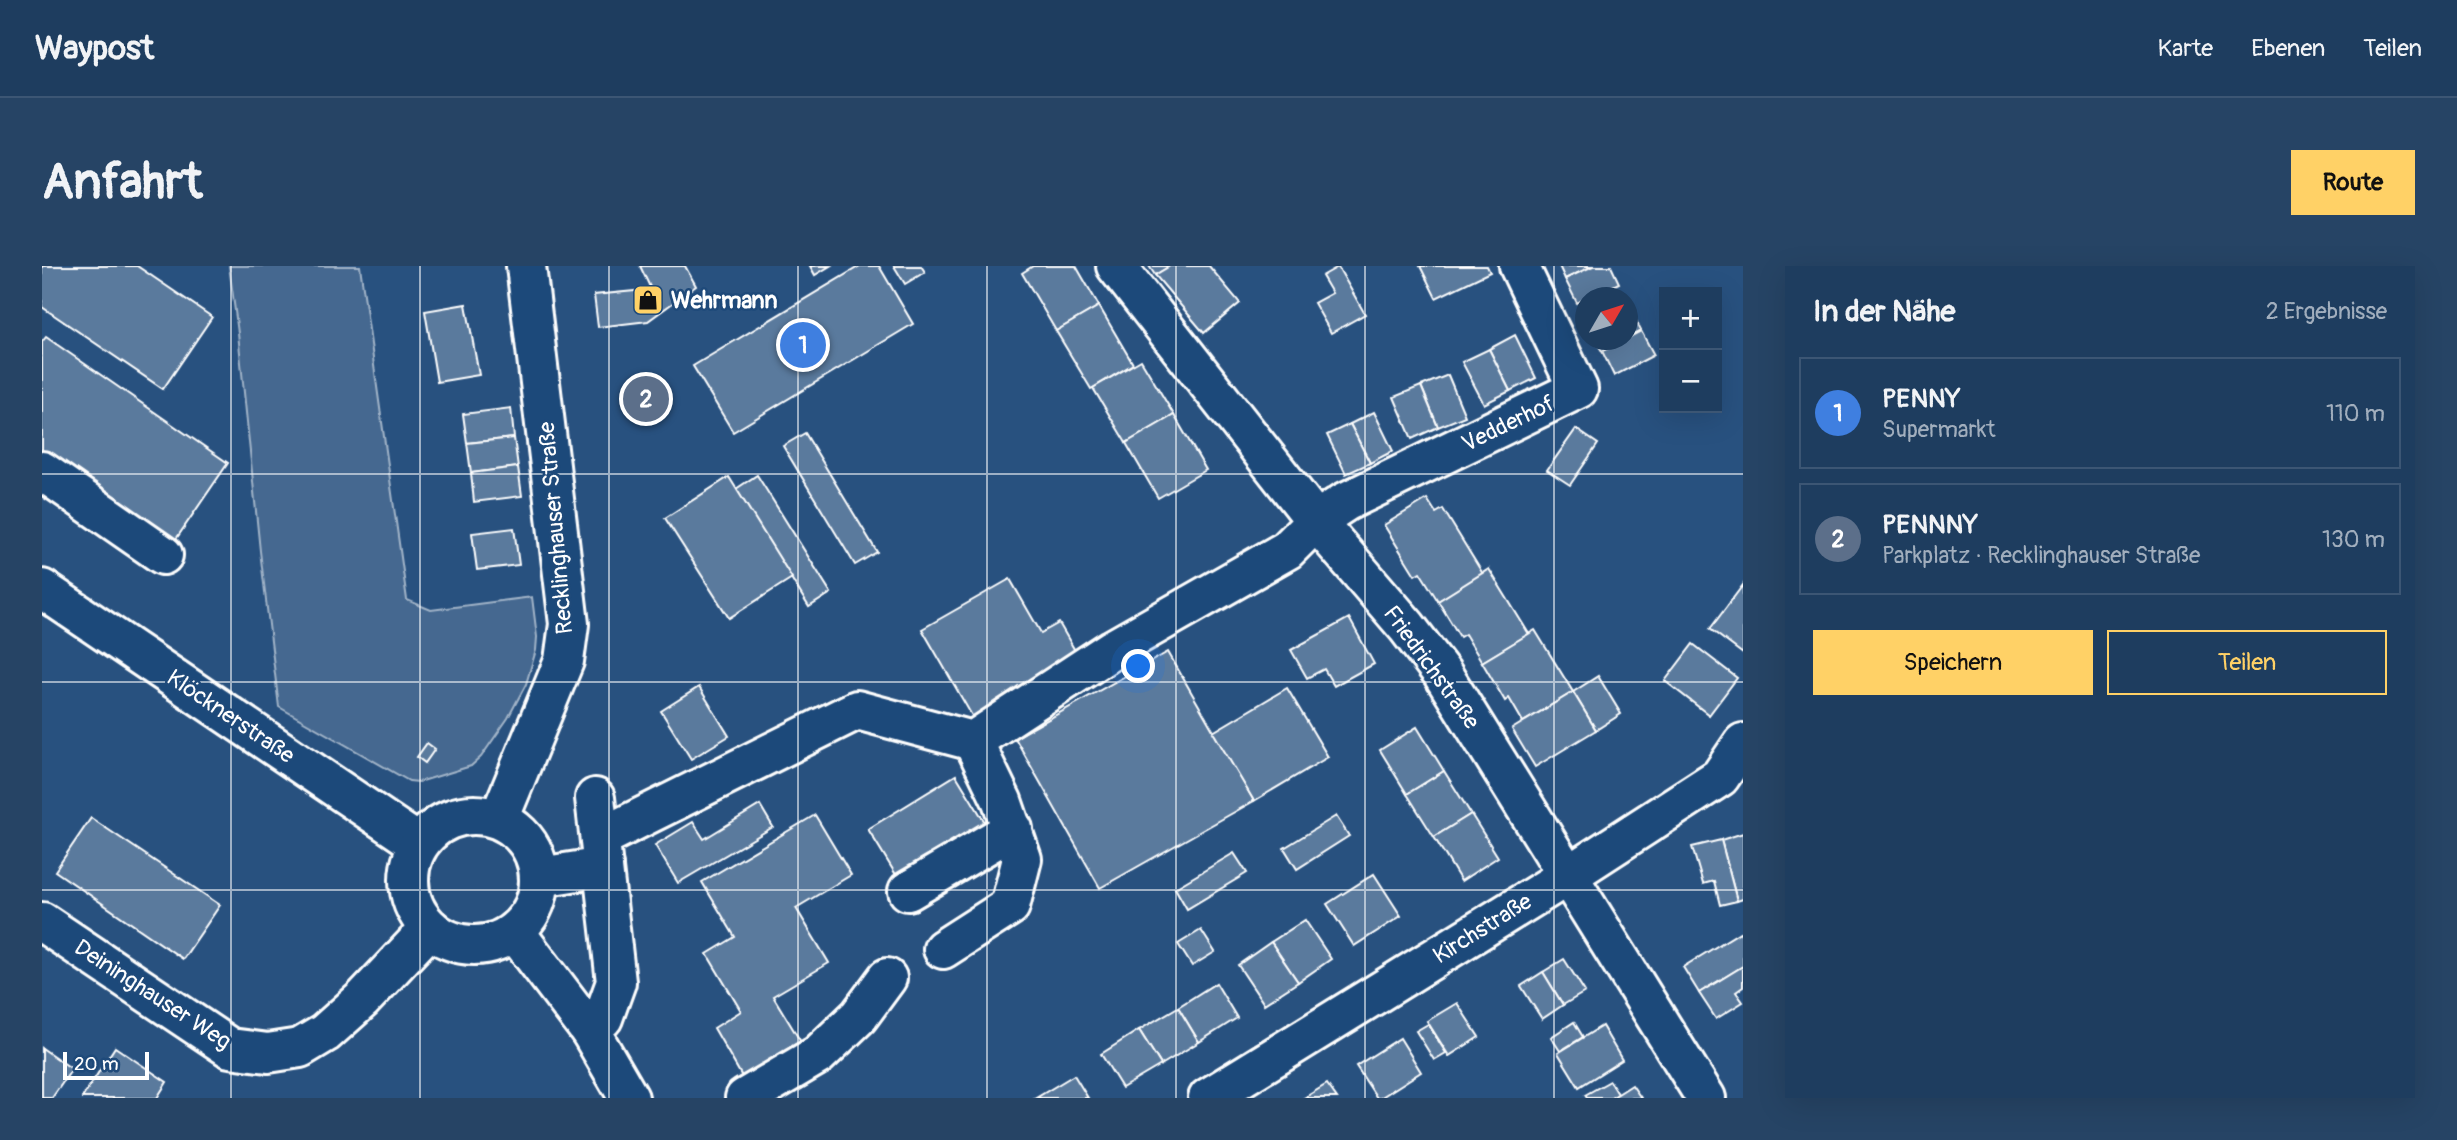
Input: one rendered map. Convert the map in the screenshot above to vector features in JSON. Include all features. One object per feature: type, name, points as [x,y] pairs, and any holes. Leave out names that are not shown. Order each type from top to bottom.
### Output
[{"type":"street","name":"Recklinghauser Straße","points":[[499,820],[564,662],[569,624],[526,266]]},
{"type":"street","name":"Friedrichstraße","points":[[1116,266],[1316,521],[1407,627],[1442,673],[1706,1098]]},
{"type":"street","name":"Vedderhof","points":[[1316,521],[1345,502],[1578,389],[1519,266]]},
{"type":"street","points":[[42,471],[163,555]]},
{"type":"street","points":[[540,877],[602,853],[857,710],[973,741],[1113,649],[1287,550],[1316,521]]},
{"type":"street","name":"Klöcknerstraße","points":[[42,589],[419,844]]},
{"type":"street","points":[[943,949],[1010,906],[1021,859],[1002,801],[973,741]]},
{"type":"street","name":"Kirchstraße","points":[[1225,1093],[1567,876],[1731,779],[1743,743]]},
{"type":"street","points":[[590,1031],[603,1018],[616,982],[595,798]]},
{"type":"street","points":[[477,814],[499,820],[515,829],[528,842],[537,859],[540,877],[538,898],[529,917],[514,932],[499,941],[481,946],[463,945],[445,939],[430,928],[418,914],[411,897],[409,879],[419,844],[435,827],[455,817],[477,814]]},
{"type":"street","points":[[908,891],[1013,829]]},
{"type":"street","name":"Deininghauser Weg","points":[[42,922],[230,1048],[268,1053],[300,1048],[325,1033],[363,999],[430,928]]},
{"type":"street","points":[[514,932],[590,1031],[629,1098]]},
{"type":"street","points":[[745,1098],[818,1055],[859,1016],[887,978]]},
{"type":"shaded area","points":[[229,266],[360,266],[407,600],[431,610],[532,597],[537,637],[526,684],[508,718],[481,757],[471,766],[419,782],[409,781],[279,707]]},
{"type":"building","points":[[42,266],[137,266],[212,317],[163,389],[42,307]]},
{"type":"building","points":[[640,266],[685,266],[696,286],[648,321],[598,327],[594,295],[645,290],[650,287]]},
{"type":"building","points":[[810,266],[830,266],[815,275]]},
{"type":"building","points":[[860,266],[879,266],[913,324],[733,432],[693,366]]},
{"type":"building","points":[[894,266],[921,266],[925,272],[905,284]]},
{"type":"building","points":[[1033,266],[1076,266],[1099,306],[1056,331],[1022,273]]},
{"type":"building","points":[[1149,266],[1170,266],[1155,275]]},
{"type":"building","points":[[1170,266],[1209,266],[1240,303],[1204,333],[1155,275]]},
{"type":"building","points":[[1420,266],[1487,266],[1490,272],[1436,298]]},
{"type":"building","points":[[1559,266],[1593,266],[1565,279]]},
{"type":"building","points":[[1593,266],[1611,266],[1619,283],[1611,287],[1575,287],[1575,299],[1565,279]]},
{"type":"building","points":[[1338,267],[1365,314],[1331,333],[1314,303],[1332,293],[1322,276]]},
{"type":"building","points":[[466,304],[479,375],[437,382],[425,311]]},
{"type":"building","points":[[1099,306],[1133,364],[1091,389],[1056,331]]},
{"type":"building","points":[[1641,331],[1654,355],[1614,376],[1602,351],[1638,350],[1638,333]]},
{"type":"building","points":[[1515,335],[1536,378],[1510,391],[1489,349]]},
{"type":"building","points":[[46,337],[228,463],[174,542],[42,451],[42,342]]},
{"type":"building","points":[[1489,349],[1510,391],[1484,404],[1462,362]]},
{"type":"building","points":[[1141,360],[1174,415],[1126,443],[1093,388]]},
{"type":"building","points":[[1448,375],[1465,416],[1438,427],[1421,386]]},
{"type":"building","points":[[1421,386],[1438,427],[1412,439],[1394,397]]},
{"type":"building","points":[[511,408],[514,438],[467,443],[463,414]]},
{"type":"building","points":[[1374,412],[1393,451],[1370,463],[1350,424]]},
{"type":"building","points":[[1174,415],[1206,470],[1158,498],[1126,443]]},
{"type":"building","points":[[1350,424],[1370,463],[1346,474],[1327,435]]},
{"type":"building","points":[[1576,429],[1598,444],[1570,485],[1547,470]]},
{"type":"building","points":[[805,433],[877,552],[855,565],[783,446]]},
{"type":"building","points":[[514,438],[518,467],[471,473],[467,443]]},
{"type":"building","points":[[518,467],[522,496],[474,502],[471,473]]},
{"type":"building","points":[[757,475],[831,593],[809,607],[736,489]]},
{"type":"building","points":[[729,477],[792,578],[729,618],[665,518]]},
{"type":"building","points":[[1427,499],[1436,513],[1443,509],[1483,574],[1438,601],[1420,572],[1415,575],[1384,525]]},
{"type":"building","points":[[514,528],[519,565],[477,570],[472,533]]},
{"type":"building","points":[[1489,569],[1529,634],[1482,662],[1465,634],[1460,637],[1438,601]]},
{"type":"building","points":[[1010,579],[1041,633],[1059,623],[1081,661],[975,721],[922,629]]},
{"type":"building","points":[[1743,585],[1743,654],[1710,629]]},
{"type":"building","points":[[1349,618],[1374,664],[1334,686],[1324,669],[1307,678],[1291,650]]},
{"type":"building","points":[[1535,630],[1573,692],[1523,722],[1509,698],[1505,701],[1482,662]]},
{"type":"building","points":[[1693,644],[1737,678],[1709,715],[1665,681]]},
{"type":"building","points":[[1168,652],[1254,801],[1100,888],[1015,738]]},
{"type":"building","points":[[1598,676],[1621,714],[1596,730],[1573,692]]},
{"type":"building","points":[[699,687],[729,736],[691,759],[661,711]]},
{"type":"building","points":[[1287,688],[1328,757],[1254,801],[1213,732]]},
{"type":"building","points":[[1573,692],[1596,730],[1535,767],[1512,729]]},
{"type":"building","points":[[1417,727],[1444,771],[1407,794],[1380,750]]},
{"type":"building","points":[[427,743],[435,749],[425,763],[417,757]]},
{"type":"building","points":[[1444,771],[1471,814],[1434,837],[1407,794]]},
{"type":"building","points":[[956,775],[986,824],[898,878],[868,829]]},
{"type":"building","points":[[760,805],[773,827],[678,883],[655,845],[693,822],[704,839]]},
{"type":"building","points":[[1471,814],[1498,857],[1461,881],[1434,837]]},
{"type":"building","points":[[815,815],[851,875],[796,908],[829,963],[773,996],[807,1052],[748,1087],[714,1028],[741,1011],[707,954],[735,937],[702,882]]},
{"type":"building","points":[[1336,816],[1349,836],[1297,869],[1284,848]]},
{"type":"building","points":[[91,818],[220,905],[183,959],[55,871]]},
{"type":"building","points":[[1743,833],[1743,899],[1737,901],[1721,840]]},
{"type":"building","points":[[1721,840],[1737,901],[1720,905],[1714,881],[1703,884],[1692,847]]},
{"type":"building","points":[[1234,853],[1247,873],[1187,909],[1175,888]]},
{"type":"building","points":[[1374,874],[1401,916],[1354,946],[1327,904]]},
{"type":"building","points":[[1305,920],[1331,959],[1298,982],[1271,942]]},
{"type":"building","points":[[1201,930],[1215,952],[1192,966],[1178,944]]},
{"type":"building","points":[[1740,932],[1743,937],[1743,966],[1699,993],[1683,967]]},
{"type":"building","points":[[1271,942],[1298,982],[1264,1004],[1238,965]]},
{"type":"building","points":[[1564,959],[1585,992],[1563,1005],[1543,972]]},
{"type":"building","points":[[1743,966],[1743,987],[1736,992],[1743,1002],[1716,1019],[1699,993]]},
{"type":"building","points":[[1543,972],[1563,1005],[1542,1019],[1521,986]]},
{"type":"building","points":[[1216,983],[1237,1018],[1199,1042],[1178,1007]]},
{"type":"building","points":[[1457,1003],[1479,1037],[1449,1056],[1427,1021]]},
{"type":"building","points":[[1178,1007],[1199,1042],[1161,1065],[1139,1030]]},
{"type":"building","points":[[1574,1022],[1583,1037],[1560,1051],[1551,1037]]},
{"type":"building","points":[[1428,1024],[1446,1053],[1434,1060],[1416,1031]]},
{"type":"building","points":[[1602,1026],[1622,1060],[1579,1087],[1558,1053]]},
{"type":"building","points":[[1139,1030],[1161,1065],[1122,1088],[1101,1054]]},
{"type":"building","points":[[1400,1038],[1421,1072],[1377,1098],[1356,1066]]},
{"type":"building","points":[[115,1047],[167,1082],[157,1098],[82,1098]]},
{"type":"building","points":[[42,1048],[72,1069],[52,1098],[42,1098]]},
{"type":"building","points":[[1074,1075],[1088,1098],[1036,1098]]},
{"type":"building","points":[[1610,1081],[1618,1094],[1611,1098],[1587,1098],[1585,1095]]},
{"type":"building","points":[[1327,1084],[1337,1098],[1304,1098]]},
{"type":"building","points":[[1632,1085],[1641,1098],[1611,1098],[1618,1094]]},
{"type":"place","name":"Wehrmann","points":[[648,300]]},
{"type":"place","name":"PENNY","points":[[803,345]]},
{"type":"place","name":"PENNNY","points":[[646,399]]}]
